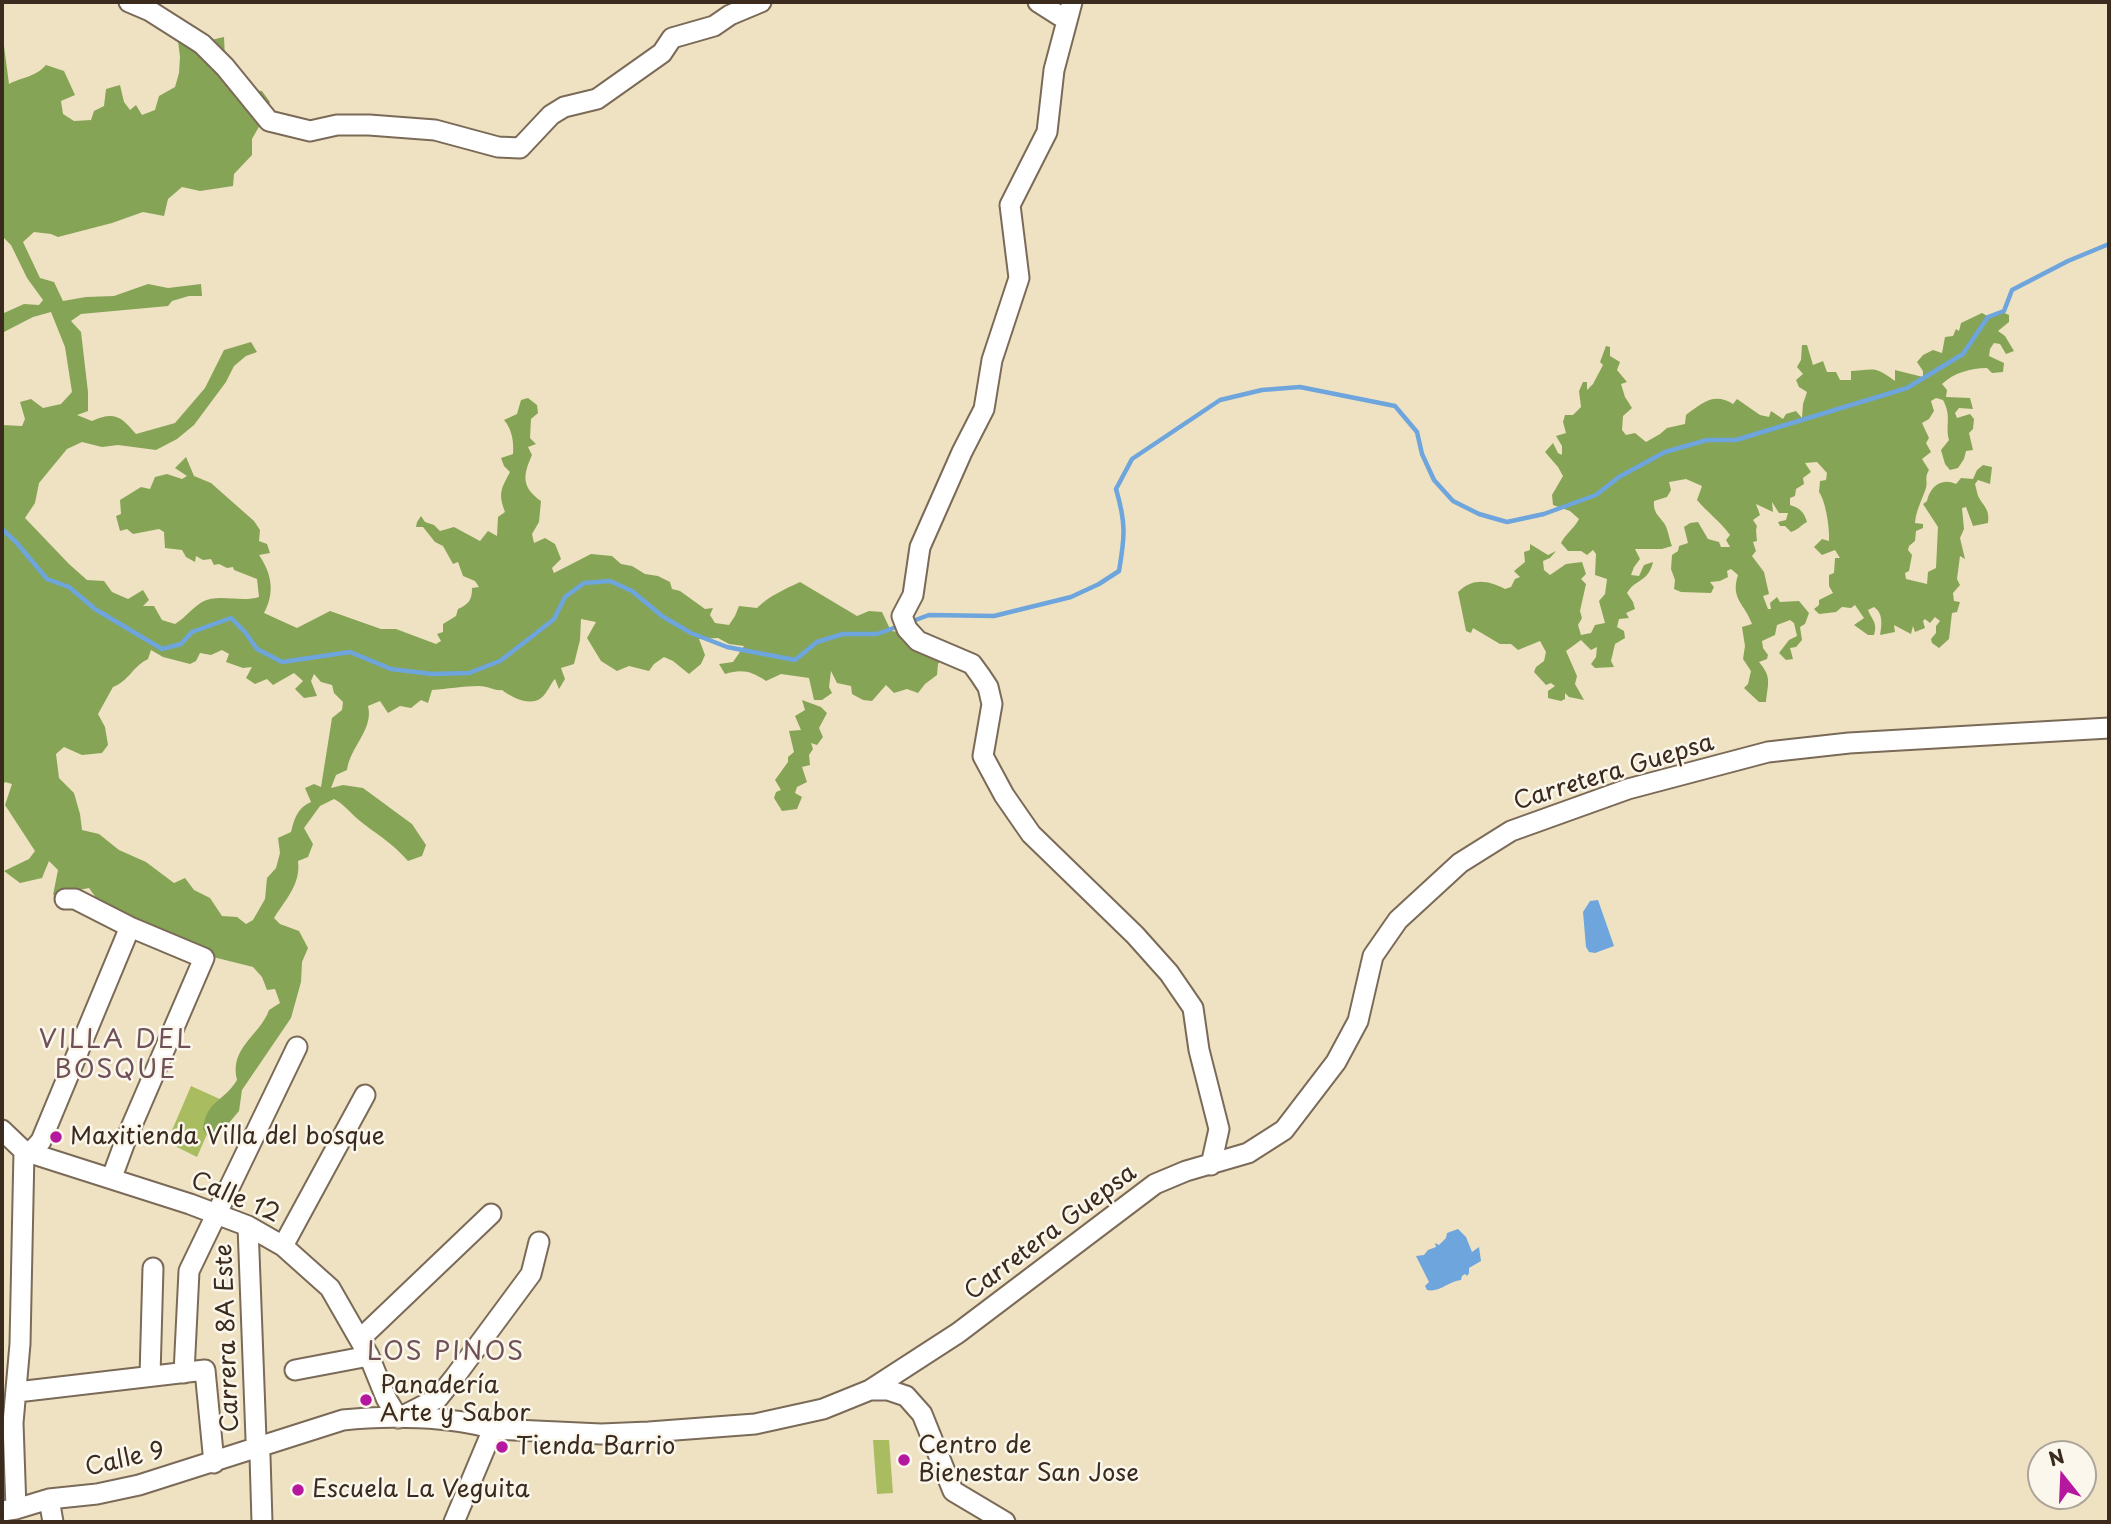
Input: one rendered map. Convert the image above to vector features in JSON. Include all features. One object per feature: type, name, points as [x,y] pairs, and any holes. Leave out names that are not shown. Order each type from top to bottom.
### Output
[{"type":"street","points":[[129,2],[150,11],[202,44],[225,67],[269,121],[310,131],[337,125],[369,125],[435,131],[498,147],[520,148],[551,115],[564,107],[597,99],[662,53],[673,38],[715,26],[730,15],[761,2]]},
{"type":"street","points":[[1038,2],[1060,16],[1070,9]]},
{"type":"street","points":[[1070,9],[1054,70],[1047,132],[1010,205],[1019,278],[992,360],[984,409],[920,547],[913,595],[904,622],[918,641],[972,664],[988,687],[992,704],[983,755],[1004,795],[1031,834],[1135,935],[1169,973],[1194,1008],[1199,1050],[1219,1129],[1211,1165]]},
{"type":"street","name":"Carretera Guepsa","points":[[493,1429],[601,1434],[755,1423],[823,1409],[870,1390],[958,1333],[1155,1184],[1186,1171],[1248,1153],[1284,1130],[1341,1052],[1358,1021],[1373,956],[1398,920],[1460,863],[1511,831],[1629,789],[1768,752],[1849,743],[2109,728]]},
{"type":"street","points":[[65,899],[75,899],[130,927],[204,958],[112,1177]]},
{"type":"street","points":[[7,1513],[20,1345],[28,1151],[41,1141],[130,927]]},
{"type":"street","points":[[184,1373],[188,1271],[297,1047]]},
{"type":"street","points":[[283,1246],[365,1095]]},
{"type":"street","name":"Calle 12","points":[[2,1130],[28,1151],[218,1214],[248,1226],[283,1246],[330,1288],[364,1347],[386,1398],[398,1418]]},
{"type":"street","points":[[295,1370],[364,1347],[491,1214]]},
{"type":"street","name":"Carrera 8A Este","points":[[248,1226],[262,1522]]},
{"type":"street","points":[[398,1418],[438,1398],[531,1274],[539,1242]]},
{"type":"street","points":[[150,1377],[153,1268]]},
{"type":"street","points":[[17,1392],[205,1370],[214,1463]]},
{"type":"street","points":[[870,1390],[888,1390],[906,1396],[922,1414],[953,1491],[1005,1522]]},
{"type":"street","points":[[398,1418],[479,1425],[493,1429],[454,1522]]},
{"type":"street","name":"Calle 9","points":[[7,1513],[49,1499],[139,1485],[343,1420],[398,1418]]},
{"type":"street","points":[[49,1499],[53,1522]]},
{"type":"green space","points":[[177,33],[211,40],[224,37],[225,59],[248,90],[262,91],[270,102],[252,139],[252,155],[234,174],[233,186],[200,191],[182,187],[168,199],[164,216],[143,212],[58,237],[34,232],[23,242],[40,278],[54,282],[63,301],[114,296],[148,284],[168,288],[201,284],[202,296],[189,296],[172,301],[168,306],[81,314],[71,321],[81,332],[88,392],[88,411],[77,415],[92,421],[106,416],[117,417],[136,434],[175,423],[205,388],[224,350],[251,342],[257,352],[246,356],[234,366],[226,382],[194,425],[177,439],[156,450],[118,445],[102,447],[82,442],[67,449],[39,483],[35,503],[25,518],[87,580],[104,581],[112,592],[128,599],[143,590],[149,600],[143,606],[154,606],[162,620],[175,624],[198,604],[209,599],[259,597],[257,579],[234,570],[233,567],[214,565],[211,559],[203,560],[196,556],[195,562],[186,557],[182,550],[165,548],[164,532],[159,529],[133,534],[127,529],[120,531],[116,516],[121,514],[120,500],[141,487],[150,489],[155,477],[167,474],[182,479],[187,476],[175,468],[186,457],[194,476],[211,483],[254,521],[260,530],[259,541],[267,544],[270,553],[259,555],[267,569],[271,591],[264,613],[297,628],[330,611],[381,629],[396,629],[436,644],[441,641],[437,634],[443,632],[443,624],[456,616],[458,609],[469,601],[472,588],[479,587],[475,581],[463,576],[458,562],[453,564],[443,546],[435,542],[423,527],[416,527],[417,522],[421,516],[425,522],[440,531],[454,527],[480,541],[488,531],[497,536],[498,517],[505,512],[502,491],[510,472],[501,458],[513,454],[512,436],[504,420],[517,414],[521,400],[528,398],[537,405],[538,413],[531,419],[530,438],[536,444],[528,447],[532,455],[526,480],[530,491],[541,501],[539,522],[532,534],[534,543],[545,538],[555,544],[561,559],[552,568],[554,573],[591,554],[612,556],[621,564],[670,582],[672,589],[680,591],[705,609],[713,608],[710,615],[715,623],[729,625],[739,606],[757,608],[772,596],[800,582],[857,616],[869,611],[882,612],[891,631],[901,632],[944,656],[938,664],[937,675],[918,693],[907,689],[894,693],[886,685],[872,701],[863,700],[852,694],[851,686],[837,683],[831,671],[829,687],[832,693],[822,700],[814,700],[809,678],[781,674],[766,681],[746,672],[725,674],[719,664],[733,662],[744,646],[729,644],[718,638],[699,639],[705,655],[701,664],[689,674],[664,657],[649,671],[629,666],[617,671],[601,661],[587,638],[596,622],[581,619],[580,640],[574,664],[561,668],[565,679],[559,689],[555,679],[537,701],[515,698],[502,690],[473,686],[432,690],[428,703],[421,700],[411,708],[400,706],[388,713],[380,701],[368,706],[368,722],[347,770],[336,775],[331,788],[343,785],[363,788],[412,824],[426,845],[422,856],[408,861],[334,799],[320,806],[304,828],[313,844],[308,857],[298,861],[295,884],[274,918],[280,924],[299,931],[308,948],[302,962],[301,982],[291,1018],[242,1090],[239,1111],[212,1143],[203,1129],[205,1119],[212,1106],[237,1080],[237,1059],[241,1050],[269,1010],[280,1003],[275,989],[267,990],[262,977],[253,967],[213,957],[150,931],[138,919],[124,916],[97,899],[89,888],[53,895],[58,870],[49,861],[42,878],[20,883],[4,871],[29,859],[35,851],[5,805],[12,784],[5,782],[2,788],[2,425],[22,426],[25,419],[20,402],[31,399],[43,408],[61,404],[72,392],[65,347],[51,312],[33,317],[2,333],[4,313],[24,304],[39,305],[43,300],[27,278],[11,245],[2,236],[2,46],[9,84],[33,75],[46,65],[64,71],[75,95],[61,101],[63,114],[74,121],[91,120],[94,111],[104,106],[106,89],[120,85],[124,102],[130,110],[136,105],[142,115],[155,110],[159,96],[175,87],[180,57]],"holes":[[[151,650],[163,657],[190,664],[196,661],[200,653],[211,655],[222,650],[229,654],[226,662],[243,668],[252,667],[246,678],[255,684],[267,679],[273,685],[294,673],[303,681],[295,689],[304,698],[317,696],[311,681],[314,674],[321,682],[332,685],[334,693],[343,702],[342,710],[332,718],[321,787],[314,784],[305,788],[311,802],[297,814],[291,832],[278,838],[280,853],[276,868],[267,878],[265,899],[253,920],[246,924],[237,917],[222,916],[210,898],[194,890],[185,878],[174,883],[146,862],[119,850],[99,834],[82,830],[74,793],[59,778],[56,754],[64,747],[82,755],[102,753],[108,745],[105,727],[98,714],[113,687],[148,659]]]},
{"type":"green space","points":[[2000,311],[2009,315],[2009,322],[1998,331],[2005,336],[2014,351],[2006,354],[2000,344],[1994,343],[1989,356],[2004,363],[2003,372],[1992,373],[1987,368],[1974,369],[1957,374],[1942,384],[1947,390],[1946,397],[1970,398],[1973,409],[1959,408],[1955,413],[1957,418],[1970,414],[1974,419],[1973,429],[1969,433],[1973,450],[1966,451],[1958,468],[1950,470],[1941,450],[1949,440],[1947,411],[1943,400],[1936,398],[1931,401],[1934,411],[1929,419],[1922,423],[1929,438],[1926,443],[1931,452],[1922,459],[1929,470],[1915,523],[1923,524],[1923,528],[1916,531],[1915,541],[1909,546],[1908,550],[1912,555],[1909,571],[1905,573],[1906,579],[1927,584],[1928,572],[1936,568],[1938,527],[1923,504],[1931,491],[1941,483],[1956,484],[1961,478],[1973,479],[1983,465],[1992,467],[1990,484],[1978,480],[1975,484],[1978,496],[1987,511],[1988,523],[1973,526],[1966,507],[1962,508],[1964,529],[1960,538],[1965,559],[1960,556],[1957,579],[1960,585],[1953,593],[1954,601],[1960,602],[1957,612],[1952,613],[1949,639],[1939,648],[1931,639],[1940,621],[1935,617],[1930,623],[1925,619],[1923,621],[1925,628],[1915,632],[1913,626],[1911,634],[1894,625],[1895,632],[1880,635],[1880,616],[1874,607],[1868,610],[1875,624],[1875,631],[1874,635],[1868,635],[1854,625],[1864,618],[1855,605],[1851,608],[1842,607],[1836,612],[1819,614],[1814,609],[1819,605],[1819,600],[1833,593],[1829,586],[1829,575],[1834,573],[1835,558],[1840,558],[1835,550],[1822,555],[1814,547],[1822,539],[1829,541],[1827,516],[1819,492],[1820,481],[1826,480],[1827,473],[1817,462],[1805,463],[1811,472],[1803,478],[1804,484],[1796,489],[1795,496],[1790,498],[1790,505],[1801,511],[1807,522],[1798,529],[1791,532],[1785,526],[1780,526],[1778,522],[1786,520],[1788,513],[1779,513],[1772,502],[1773,512],[1756,504],[1760,515],[1753,520],[1757,526],[1757,541],[1753,542],[1756,551],[1752,556],[1764,572],[1769,594],[1763,596],[1768,609],[1771,609],[1770,603],[1777,597],[1780,602],[1799,601],[1809,613],[1805,624],[1800,627],[1802,640],[1796,647],[1790,648],[1793,659],[1786,660],[1779,653],[1789,640],[1797,636],[1794,623],[1790,620],[1777,625],[1775,635],[1762,641],[1768,655],[1767,659],[1759,662],[1767,676],[1766,702],[1759,702],[1744,688],[1748,684],[1751,671],[1743,659],[1745,646],[1742,627],[1752,624],[1737,596],[1738,575],[1731,569],[1727,571],[1728,577],[1710,582],[1714,587],[1711,593],[1681,592],[1674,589],[1672,555],[1678,551],[1679,546],[1688,543],[1684,527],[1698,522],[1708,539],[1719,542],[1721,547],[1730,547],[1726,540],[1730,535],[1697,500],[1702,486],[1686,479],[1669,482],[1671,490],[1667,497],[1654,501],[1655,511],[1665,525],[1672,546],[1662,549],[1635,549],[1640,559],[1631,575],[1639,576],[1644,565],[1653,562],[1648,574],[1627,593],[1635,609],[1626,613],[1629,618],[1619,619],[1617,627],[1624,631],[1625,638],[1615,644],[1611,661],[1614,667],[1595,668],[1591,664],[1596,657],[1597,647],[1591,650],[1581,640],[1566,651],[1577,676],[1575,684],[1584,700],[1569,697],[1565,693],[1565,699],[1561,701],[1548,698],[1548,691],[1555,686],[1551,683],[1546,685],[1534,672],[1544,661],[1546,652],[1540,641],[1518,650],[1511,644],[1500,644],[1473,628],[1471,633],[1466,631],[1458,592],[1469,584],[1480,582],[1505,589],[1511,587],[1515,579],[1520,577],[1514,571],[1525,562],[1524,552],[1530,550],[1530,544],[1548,555],[1556,551],[1543,561],[1544,570],[1550,575],[1566,564],[1582,562],[1586,574],[1581,579],[1586,584],[1580,611],[1582,618],[1578,625],[1581,635],[1591,633],[1595,625],[1605,623],[1599,601],[1605,594],[1607,579],[1595,575],[1596,554],[1593,550],[1587,555],[1581,551],[1568,551],[1561,543],[1579,519],[1570,511],[1553,505],[1552,495],[1563,476],[1545,452],[1553,443],[1562,455],[1562,446],[1556,436],[1566,433],[1563,422],[1565,415],[1573,415],[1581,407],[1579,391],[1583,382],[1587,382],[1587,390],[1593,384],[1603,365],[1600,362],[1606,346],[1610,347],[1610,356],[1620,362],[1617,370],[1627,382],[1621,384],[1632,408],[1623,416],[1622,430],[1626,435],[1635,433],[1646,442],[1667,428],[1685,424],[1686,415],[1708,400],[1714,399],[1733,404],[1737,399],[1760,415],[1769,417],[1771,411],[1783,419],[1786,414],[1796,411],[1802,418],[1807,392],[1799,387],[1796,380],[1803,374],[1797,367],[1801,360],[1802,345],[1807,345],[1813,365],[1823,361],[1827,372],[1836,372],[1840,380],[1851,380],[1851,371],[1870,370],[1878,371],[1895,381],[1895,370],[1923,377],[1923,371],[1917,362],[1923,355],[1933,350],[1942,353],[1945,337],[1953,336],[1956,329],[1959,331],[1961,323],[1982,313],[1991,318]]},
{"type":"green space","points":[[802,700],[821,707],[827,713],[819,728],[823,737],[817,745],[811,743],[813,749],[809,755],[810,765],[802,767],[807,782],[797,787],[795,793],[802,797],[797,809],[782,811],[774,798],[776,792],[781,790],[775,780],[788,762],[788,757],[794,752],[789,731],[801,730],[795,716],[805,710]]},
{"type":"green space","points":[[191,1086],[222,1100],[197,1157],[167,1142]]},
{"type":"green space","points":[[873,1440],[889,1440],[893,1493],[877,1494]]},
{"type":"water","points":[[1598,900],[1614,946],[1595,953],[1589,952],[1586,947],[1583,912],[1590,901]]},
{"type":"water","points":[[1458,1229],[1466,1237],[1472,1252],[1479,1247],[1481,1261],[1469,1268],[1467,1276],[1462,1276],[1461,1280],[1436,1290],[1427,1290],[1425,1286],[1429,1282],[1416,1256],[1424,1255],[1436,1247],[1435,1243],[1439,1245],[1447,1233]]},
{"type":"waterway","points":[[910,622],[929,615],[994,616],[1071,597],[1119,571],[1123,530],[1122,511],[1116,489],[1132,459],[1220,400],[1262,390],[1300,387],[1395,406],[1417,432],[1422,454],[1434,480],[1453,501],[1479,514],[1507,522],[1544,514],[1596,495],[1619,477],[1665,452],[1707,440],[1736,440],[1907,388],[1963,354],[1988,317],[2004,311],[2012,290],[2068,261],[2109,244]]},
{"type":"waterway","points":[[2,529],[47,579],[69,587],[95,609],[162,649],[181,644],[192,632],[231,618],[257,649],[282,662],[350,652],[391,669],[432,674],[469,673],[500,661],[530,638],[554,619],[565,597],[584,583],[610,581],[632,591],[662,616],[691,633],[727,647],[795,660],[817,642],[843,634],[877,634],[902,625]]},
{"type":"place","name":"Maxitienda Villa del bosque","points":[[56,1137]]},
{"type":"place","name":"Panadería Arte y Sabor","points":[[366,1400]]},
{"type":"place","name":"Tienda Barrio","points":[[502,1447]]},
{"type":"place","name":"Centro de Bienestar San Jose","points":[[904,1460]]},
{"type":"place","name":"Escuela La Veguita","points":[[298,1490]]},
{"type":"district","name":"VILLA DEL BOSQUE","points":[[116,1056]]},
{"type":"district","name":"LOS PINOS","points":[[446,1353]]}]
